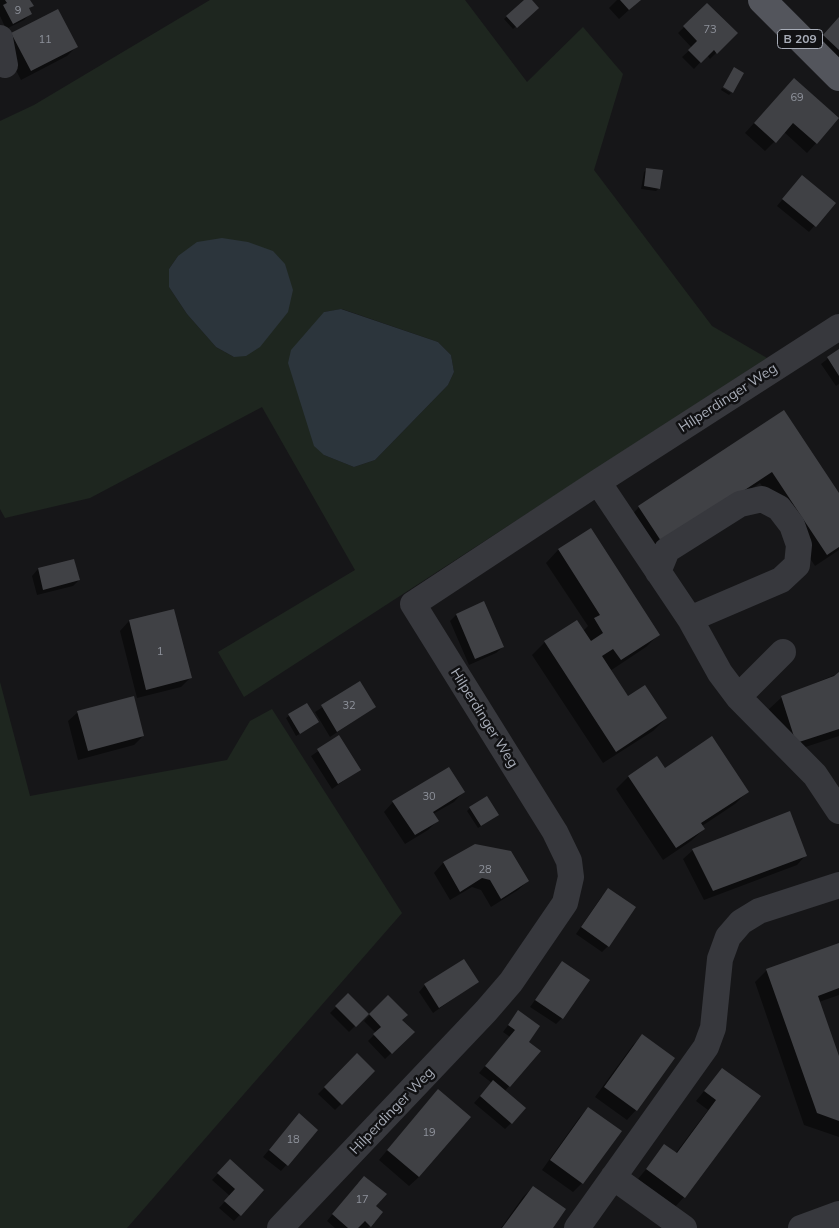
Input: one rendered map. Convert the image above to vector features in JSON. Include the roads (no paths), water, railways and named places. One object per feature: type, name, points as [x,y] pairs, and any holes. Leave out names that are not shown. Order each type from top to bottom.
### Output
[{"type":"main road","name":"B 209","points":[[762,0],[839,77]]},
{"type":"street","points":[[0,38],[5,65]]},
{"type":"street","name":"Hilperdinger Weg","points":[[280,1228],[486,1011],[511,982],[565,903],[570,877],[568,861],[555,832],[413,604],[839,327]]},
{"type":"street","points":[[598,482],[690,619],[720,673],[738,697],[815,775],[839,811]]},
{"type":"street","points":[[658,572],[667,550],[740,504],[762,499],[778,508],[792,525],[800,545],[797,565],[781,580],[690,619]]},
{"type":"street","points":[[738,697],[783,652]]},
{"type":"street","points":[[577,1228],[706,1047],[713,1028],[720,959],[728,937],[741,922],[759,912],[839,885]]},
{"type":"street","points":[[613,1178],[684,1228]]},
{"type":"street","points":[[801,1228],[839,1214]]}]
